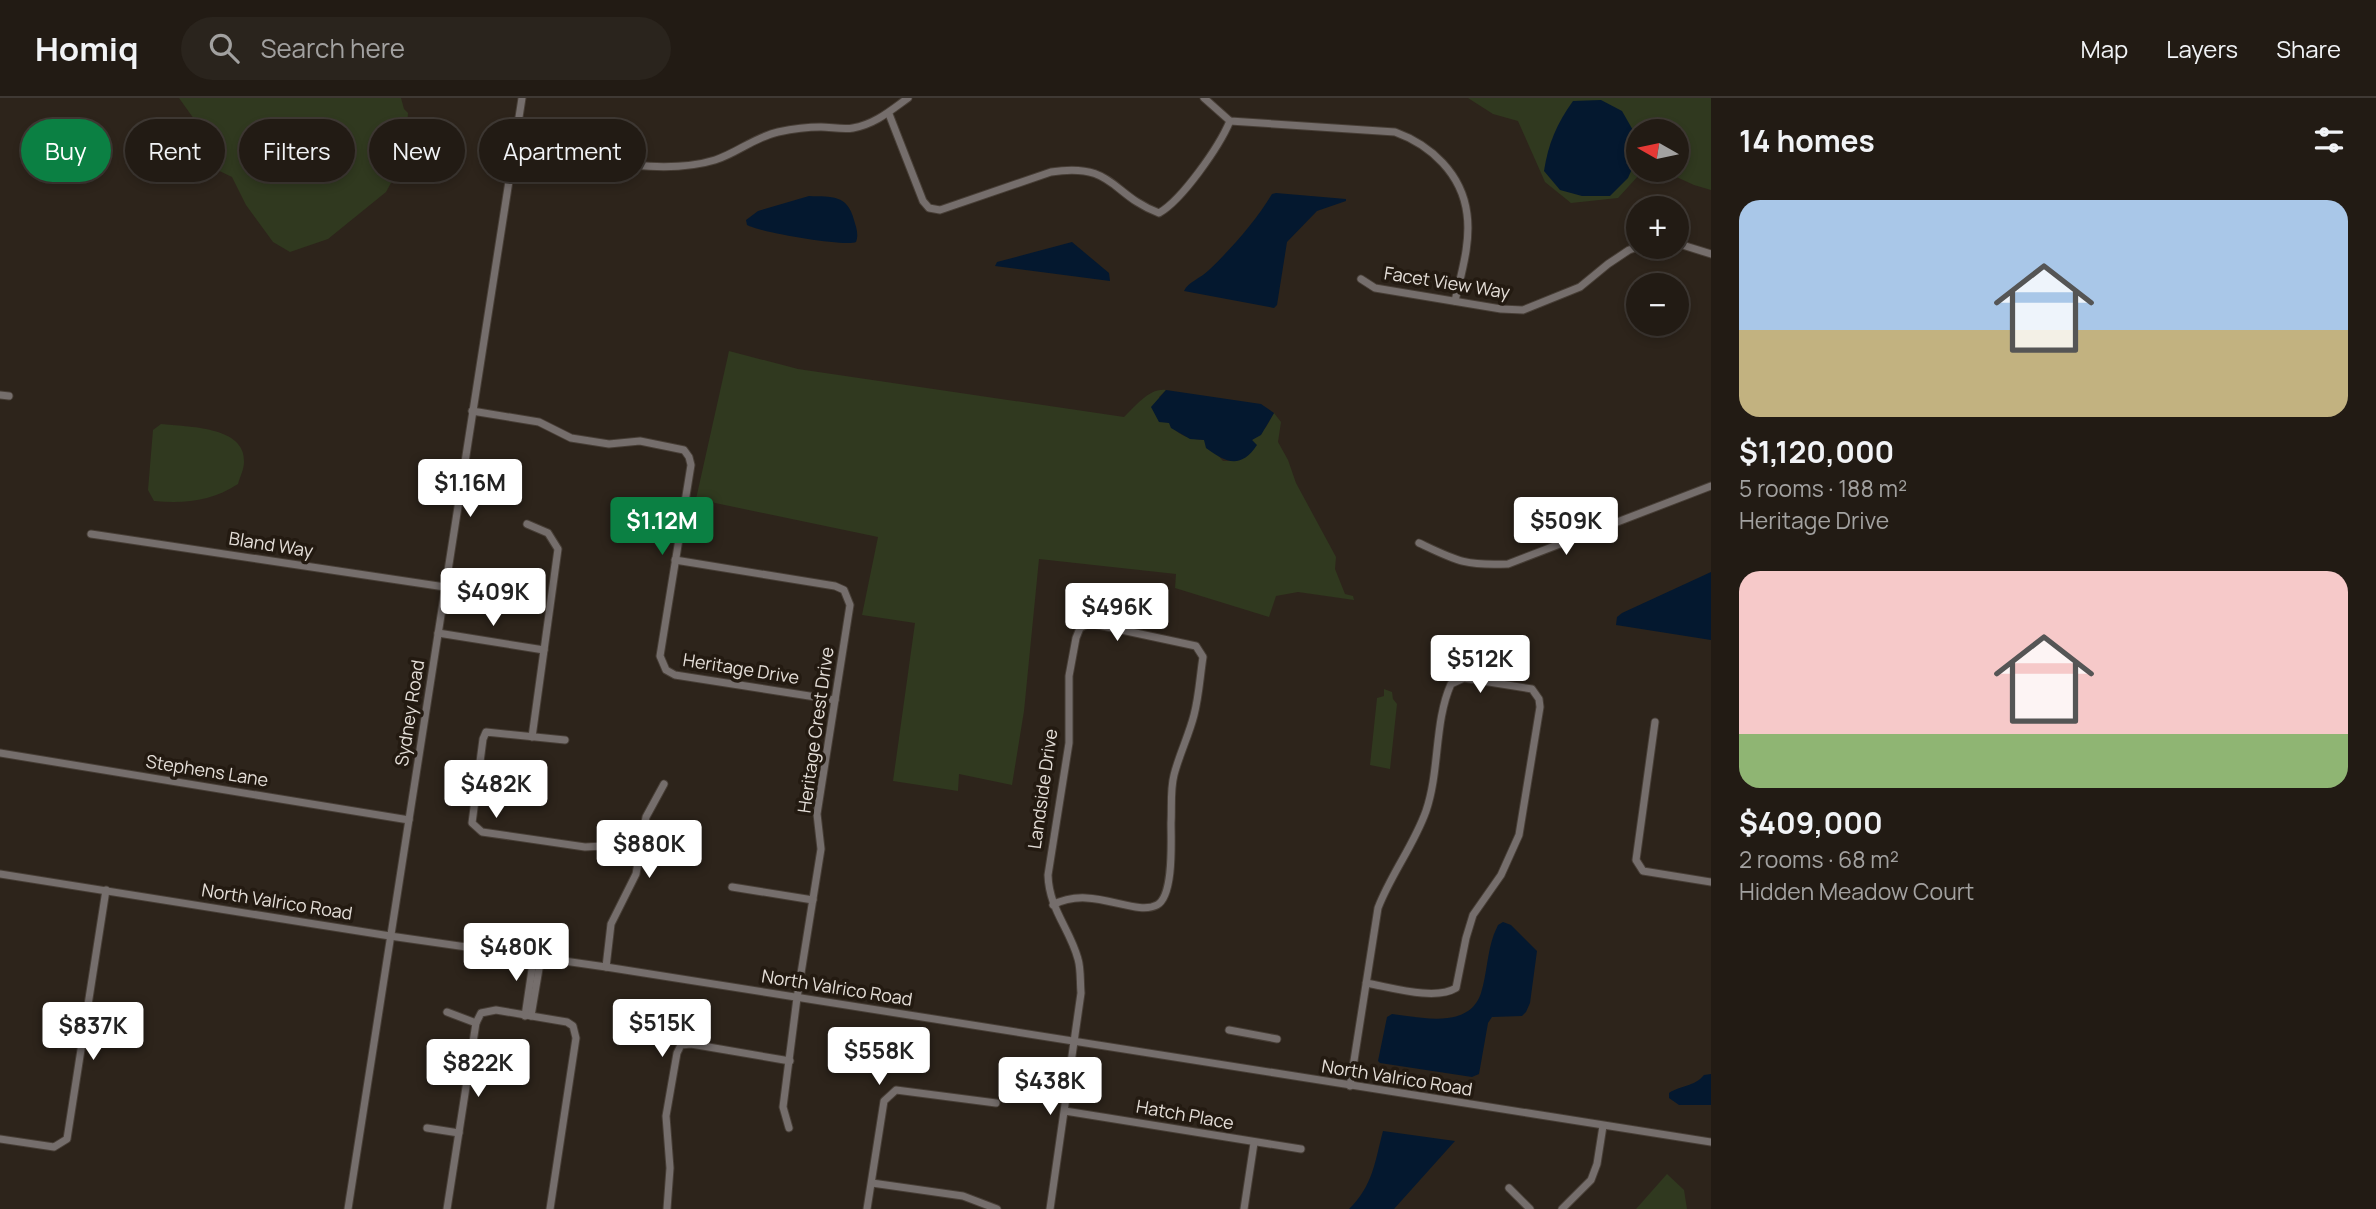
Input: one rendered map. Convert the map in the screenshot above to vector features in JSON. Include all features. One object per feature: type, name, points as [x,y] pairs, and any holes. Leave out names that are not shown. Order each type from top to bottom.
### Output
[{"type":"street","name":"Sydney Road","points":[[518,119],[522,98]]},
{"type":"street","points":[[646,166],[683,166],[716,160],[755,140],[778,132],[817,127],[850,129],[889,114],[908,98]]},
{"type":"street","points":[[1205,98],[1230,121],[1395,132],[1436,154],[1455,179],[1468,216],[1467,240],[1455,301]]},
{"type":"street","points":[[889,114],[923,201],[929,208],[940,210],[1051,172],[1070,169],[1090,170],[1111,180],[1147,209],[1158,214],[1170,207],[1210,155],[1230,121]]},
{"type":"street","name":"Sydney Road","points":[[348,1209],[508,182]]},
{"type":"street","points":[[1689,247],[1711,254]]},
{"type":"street","name":"Facet View Way","points":[[1362,279],[1375,288],[1501,309],[1523,310],[1580,287],[1626,252]]},
{"type":"street","points":[[0,395],[9,396]]},
{"type":"street","name":"Heritage Drive","points":[[472,411],[539,422],[571,438],[610,444],[640,441],[684,450],[691,465],[660,656],[666,670],[675,675],[835,700]]},
{"type":"street","points":[[1419,543],[1457,562],[1476,566],[1508,564],[1711,486]]},
{"type":"street","points":[[527,524],[548,533],[558,549],[531,737]]},
{"type":"street","name":"Bland Way","points":[[92,534],[445,587]]},
{"type":"street","name":"Heritage Crest Drive","points":[[676,560],[835,586],[844,590],[850,605],[817,814],[821,849],[783,1107],[789,1128]]},
{"type":"street","name":"Landside Drive","points":[[1050,1209],[1081,993],[1079,960],[1048,893],[1048,876],[1069,743],[1069,676],[1076,638],[1080,628],[1089,623],[1196,646],[1203,657],[1194,714],[1173,778],[1170,875],[1167,891],[1161,902],[1155,907],[1139,907],[1089,897],[1070,898],[1054,905]]},
{"type":"street","points":[[438,633],[544,650]]},
{"type":"street","points":[[1350,1086],[1366,984],[1378,908],[1386,886],[1426,811],[1436,771],[1445,697],[1451,684],[1464,678],[1532,689],[1539,699],[1540,707],[1519,835],[1501,876],[1473,915],[1456,988],[1449,993],[1436,995],[1366,984]]},
{"type":"street","points":[[1655,722],[1636,860],[1643,871],[1711,882]]},
{"type":"street","points":[[565,740],[486,732],[472,823],[482,832],[640,852]]},
{"type":"street","name":"Stephens Lane","points":[[0,753],[410,820]]},
{"type":"street","points":[[606,967],[611,924],[636,874],[646,817],[664,784]]},
{"type":"street","name":"North Valrico Road","points":[[0,874],[390,936],[538,956],[1711,1143]]},
{"type":"street","points":[[732,887],[813,900]]},
{"type":"street","points":[[0,1139],[54,1147],[67,1139],[106,890]]},
{"type":"street","points":[[528,1016],[538,956]]},
{"type":"street","points":[[447,1209],[476,1023],[481,1013],[496,1010],[567,1022],[573,1026],[576,1038],[550,1209]]},
{"type":"street","points":[[447,1012],[476,1023]]},
{"type":"street","points":[[1229,1030],[1277,1039]]},
{"type":"street","points":[[667,1209],[670,1168],[666,1116],[677,1053],[681,1045],[691,1044],[790,1061]]},
{"type":"street","points":[[867,1209],[884,1101],[896,1090],[996,1103]]},
{"type":"street","name":"Hatch Place","points":[[1065,1111],[1301,1149]]},
{"type":"street","points":[[1562,1209],[1591,1180],[1597,1164],[1603,1126]]},
{"type":"street","points":[[427,1128],[459,1133]]},
{"type":"street","points":[[1244,1209],[1254,1143]]},
{"type":"street","points":[[872,1183],[963,1196],[997,1209]]},
{"type":"street","points":[[1509,1188],[1530,1209]]},
{"type":"green space","points":[[179,98],[401,98],[408,113],[408,119],[369,119],[369,182],[391,182],[386,192],[328,239],[290,252],[273,242],[246,205],[232,177],[225,174],[225,119],[194,119]]},
{"type":"green space","points":[[1468,98],[1711,98],[1711,190],[1687,182],[1689,119],[1626,119],[1626,182],[1633,182],[1618,198],[1571,203],[1545,182],[1518,121],[1493,114]]},
{"type":"green space","points":[[729,351],[798,369],[1124,417],[1148,395],[1166,390],[1159,397],[1174,428],[1185,436],[1204,440],[1223,461],[1238,460],[1246,456],[1256,445],[1252,440],[1266,427],[1274,413],[1281,422],[1278,442],[1296,483],[1336,557],[1335,569],[1345,594],[1353,596],[1354,600],[1298,592],[1276,596],[1269,617],[1175,588],[1176,574],[1039,559],[1024,711],[1012,785],[959,774],[958,791],[893,781],[915,623],[862,615],[878,537],[696,499]]},
{"type":"green space","points":[[161,424],[213,431],[236,441],[242,450],[244,462],[238,484],[198,500],[154,501],[148,490],[153,430]]},
{"type":"green space","points":[[1384,689],[1392,692],[1397,704],[1390,769],[1370,765],[1377,698],[1384,696]]},
{"type":"green space","points":[[1667,1174],[1684,1190],[1687,1209],[1636,1209]]},
{"type":"water","points":[[1601,100],[1622,111],[1627,119],[1626,180],[1610,196],[1582,196],[1560,190],[1544,171],[1554,134],[1573,101]]},
{"type":"water","points":[[1272,194],[1346,199],[1317,211],[1287,242],[1277,305],[1274,308],[1184,291],[1226,253],[1251,225]]},
{"type":"water","points":[[809,196],[843,201],[851,212],[856,228],[856,242],[802,238],[747,225],[746,220],[758,211]]},
{"type":"water","points":[[1072,242],[1109,273],[1110,281],[995,266],[997,262]]},
{"type":"water","points":[[1166,390],[1261,404],[1274,413],[1261,435],[1252,440],[1257,445],[1251,453],[1239,460],[1227,460],[1206,448],[1204,440],[1190,439],[1171,428],[1169,423],[1159,422],[1151,407]]},
{"type":"water","points":[[1711,572],[1711,640],[1616,625],[1617,617],[1622,613]]},
{"type":"water","points":[[1503,922],[1511,925],[1537,951],[1530,1003],[1522,1016],[1492,1017],[1488,1023],[1479,1074],[1472,1077],[1380,1063],[1378,1061],[1387,1017],[1392,1014],[1429,1018],[1455,1017],[1475,1005],[1483,986],[1494,934],[1498,925]]},
{"type":"water","points":[[1711,1074],[1711,1105],[1679,1105],[1669,1098],[1669,1093]]},
{"type":"water","points":[[1383,1131],[1455,1141],[1394,1209],[1349,1209],[1368,1182]]}]
